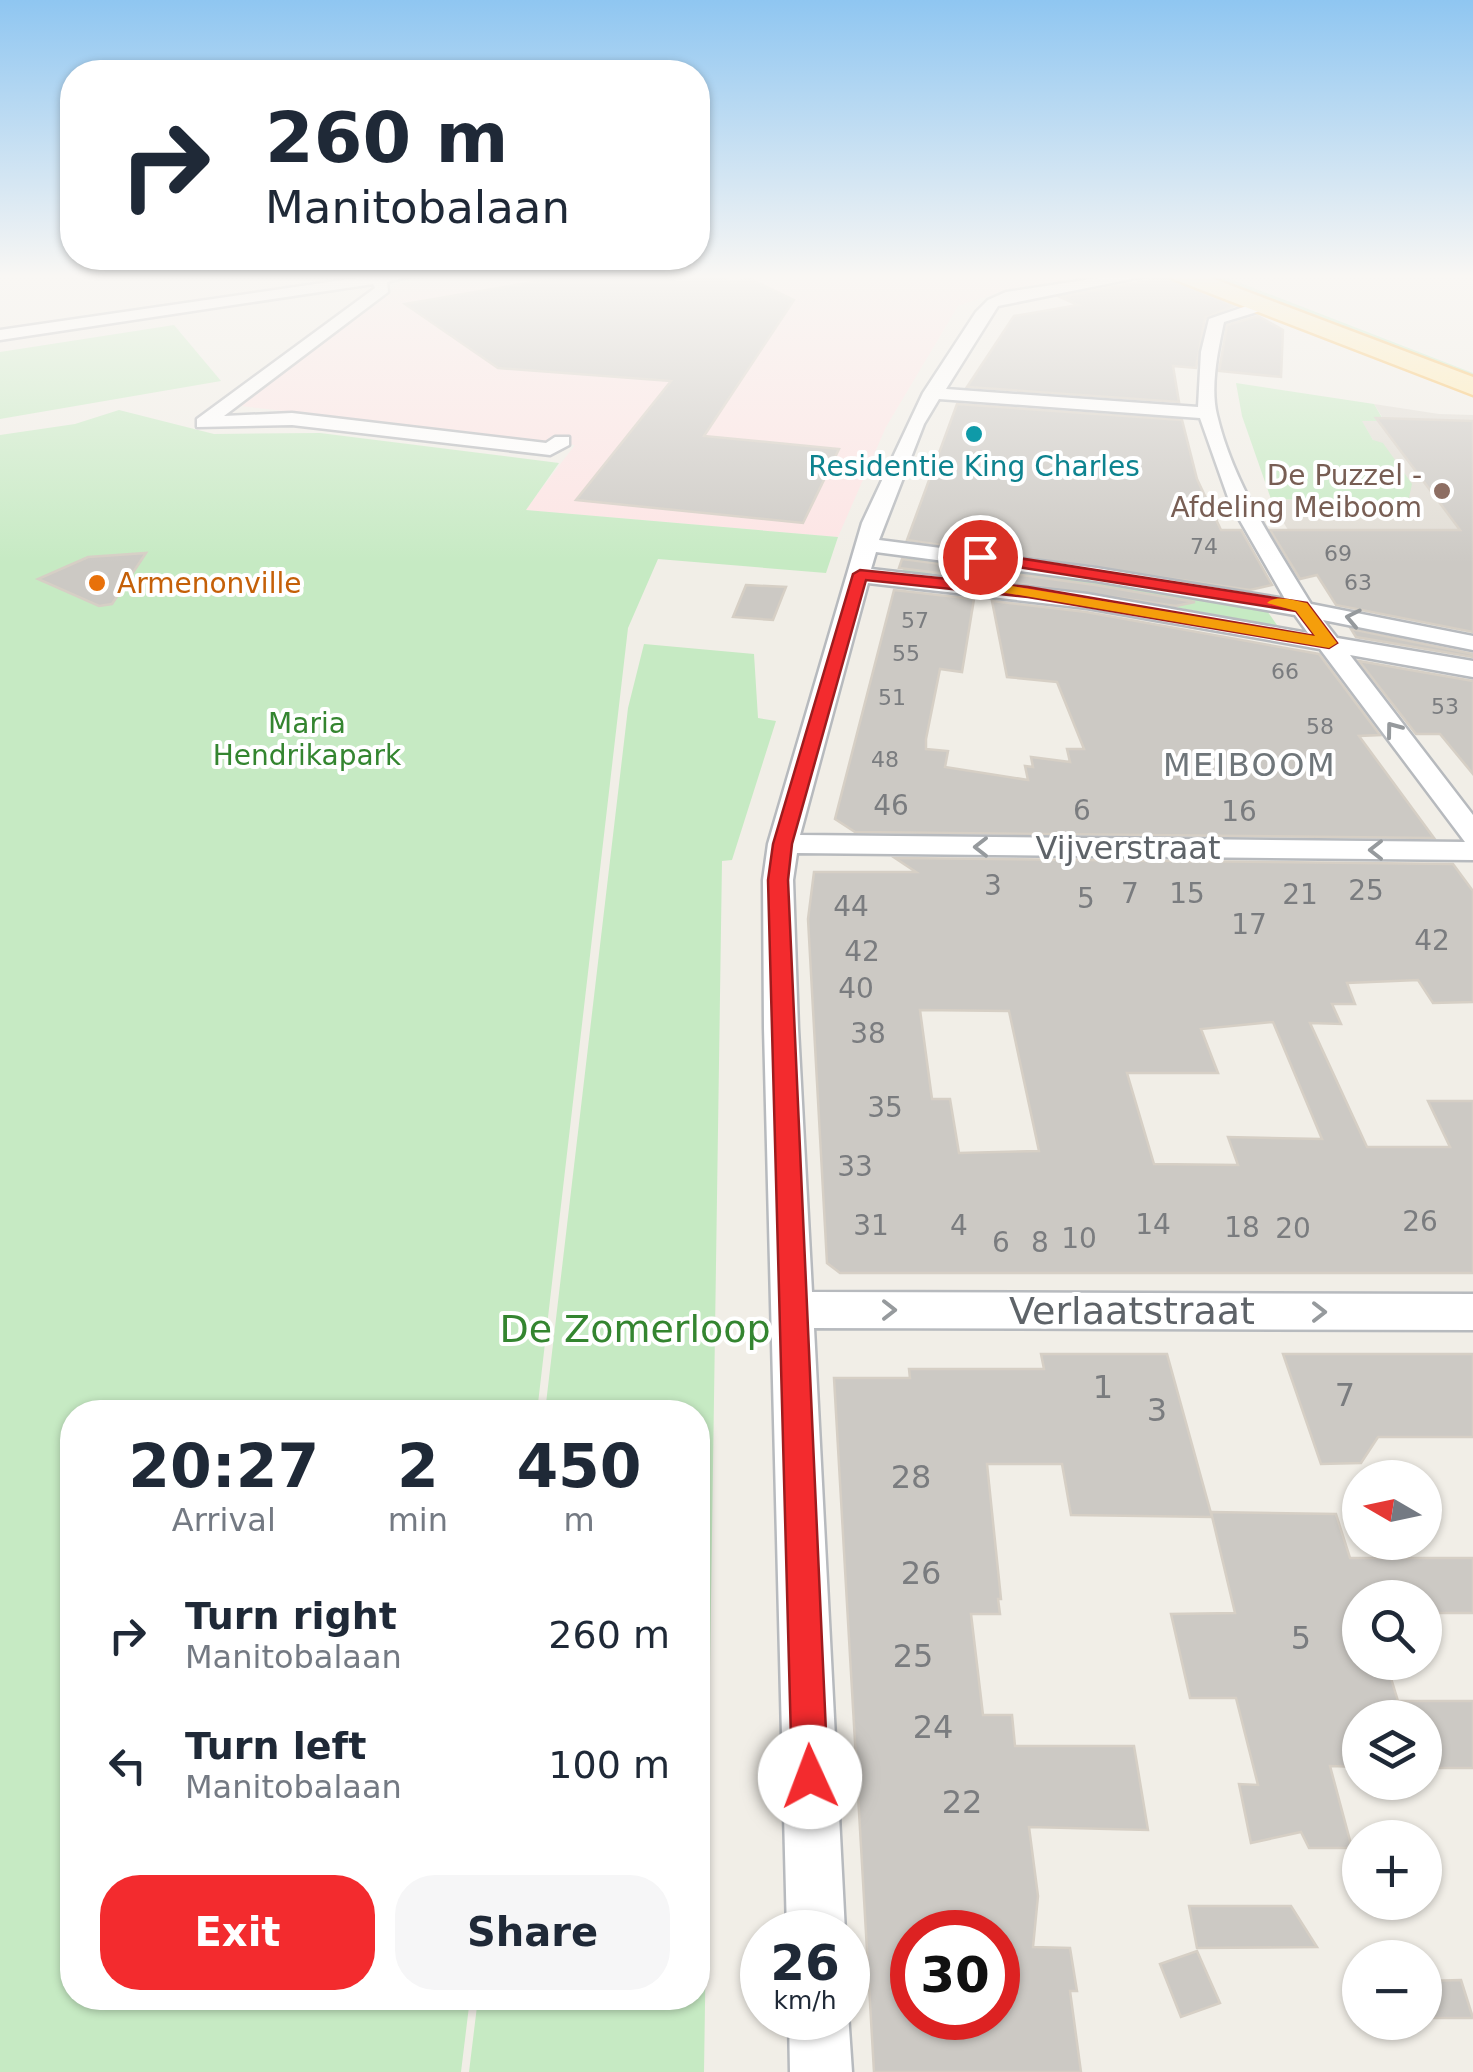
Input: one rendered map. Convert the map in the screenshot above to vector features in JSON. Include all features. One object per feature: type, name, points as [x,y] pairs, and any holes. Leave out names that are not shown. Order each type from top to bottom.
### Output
[{"type":"main road","points":[[1431,371],[1473,387]]},
{"type":"street","points":[[274,371],[204,422],[292,419],[550,449],[562,441]]},
{"type":"street","points":[[815,1910],[778,898],[782,844],[873,523],[932,393],[947,371]]},
{"type":"street","points":[[1209,371],[1208,412],[1240,504],[1301,607],[1473,835]]},
{"type":"street","points":[[932,393],[1208,412]]},
{"type":"street","points":[[864,560],[1030,563],[1301,607],[1473,643]]},
{"type":"street","points":[[864,560],[999,588],[1473,669]]},
{"type":"street","name":"Vijverstraat","points":[[782,844],[1473,851]]},
{"type":"street","name":"Verlaatstraat","points":[[792,1310],[1473,1312]]},
{"type":"street","points":[[820,2040],[822,2072]]},
{"type":"shaded area","points":[[287,371],[920,371],[886,427],[838,537],[525,510],[575,445],[241,406]]},
{"type":"shaded area","name":"De Puzzel - Afdeling Meiboom","points":[[1374,404],[1473,415],[1473,590],[1299,548],[1274,507],[1271,499],[1394,502],[1373,440],[1361,420],[1384,420]]},
{"type":"green space","points":[[0,371],[212,371],[221,381],[0,419]]},
{"type":"green space","points":[[1446,371],[1473,373],[1473,381]]},
{"type":"green space","points":[[1236,383],[1374,404],[1384,421],[1362,421],[1373,440],[1383,443],[1412,484],[1409,498],[1394,502],[1271,499],[1242,416]]},
{"type":"green space","name":"Maria Hendrikapark","points":[[119,410],[214,434],[320,433],[559,463],[526,510],[838,537],[826,573],[658,559],[628,628],[538,1400],[60,1400],[60,2010],[469,2010],[461,2072],[0,2072],[0,435],[75,424]]},
{"type":"green space","points":[[908,553],[933,556],[933,560],[983,565],[984,561],[1263,605],[1281,631],[1251,626],[1251,621],[1169,606],[1167,610],[1140,606],[1141,601],[932,573],[930,577],[902,574]]},
{"type":"green space","name":"De Zomerloop","points":[[644,644],[754,654],[758,718],[776,721],[732,860],[722,861],[710,1668],[710,1400],[546,1400],[628,708]]},
{"type":"green space","name":"De Zomerloop","points":[[477,2010],[705,2010],[704,2072],[469,2072]]},
{"type":"building","points":[[534,371],[747,371],[704,436],[839,449],[803,523],[576,500],[671,381]]},
{"type":"building","points":[[978,371],[1174,371],[1179,402],[967,387]]},
{"type":"building","points":[[1219,371],[1281,371],[1281,377]]},
{"type":"building","points":[[957,404],[1182,420],[1197,479],[1221,530],[1241,530],[1272,585],[1250,590],[907,540]]},
{"type":"building","points":[[1376,418],[1473,421],[1473,632],[1336,605],[1317,575],[1300,579],[1270,530],[1460,530]]},
{"type":"building","name":"Armenonville","points":[[146,553],[112,604],[99,606],[38,579],[88,557]]},
{"type":"building","points":[[902,559],[980,569],[978,578],[899,568]]},
{"type":"building","points":[[986,570],[1195,602],[1176,606],[987,579]]},
{"type":"building","points":[[746,585],[786,587],[773,620],[733,617]]},
{"type":"building","points":[[894,590],[974,599],[962,672],[940,669],[926,739],[926,749],[948,751],[945,767],[1028,780],[1025,766],[1033,767],[1031,757],[1070,762],[1067,749],[1084,749],[1057,682],[1007,677],[992,601],[1086,612],[1319,654],[1380,735],[1359,736],[1434,838],[855,832],[835,819]]},
{"type":"building","points":[[1351,629],[1473,654],[1473,657],[1356,637]]},
{"type":"building","points":[[1359,661],[1473,681],[1473,774],[1440,734],[1416,734]]},
{"type":"building","points":[[895,858],[1453,864],[1473,891],[1473,1002],[1433,1003],[1418,980],[1347,983],[1355,1004],[1332,1004],[1341,1024],[1310,1023],[1367,1147],[1450,1147],[1428,1101],[1473,1101],[1473,1273],[840,1273],[827,1263],[808,919],[814,872],[916,872]],"holes":[[[920,1010],[1009,1011],[1039,1151],[959,1153],[950,1099],[932,1099]],[[1273,1022],[1322,1139],[1228,1137],[1238,1165],[1154,1164],[1127,1073],[1218,1073],[1201,1029]]]},
{"type":"building","points":[[1041,1354],[1167,1354],[1212,1517],[1071,1515],[1062,1464],[987,1464],[1001,1599],[1000,1614],[971,1614],[983,1715],[1012,1715],[1015,1746],[1134,1746],[1148,1830],[1029,1827],[1038,1896],[1033,1947],[1070,1948],[1077,1991],[1070,1991],[1081,2072],[874,2072],[870,1910],[865,1910],[834,1378],[910,1378],[909,1369],[1044,1369]]},
{"type":"building","points":[[1283,1354],[1473,1354],[1473,1437],[1378,1437],[1363,1460],[1321,1464]]},
{"type":"building","points":[[1211,1512],[1336,1514],[1342,1533],[1342,1560],[1473,1558],[1473,1613],[1442,1613],[1442,1580],[1342,1580],[1342,1680],[1392,1680],[1398,1700],[1342,1700],[1342,1766],[1330,1766],[1344,1820],[1342,1848],[1309,1848],[1301,1832],[1251,1843],[1239,1784],[1258,1785],[1236,1698],[1190,1698],[1171,1614],[1235,1613]]},
{"type":"building","points":[[1442,1701],[1473,1701],[1473,1768],[1442,1768]]},
{"type":"building","points":[[1189,1906],[1291,1906],[1317,1947],[1197,1948]]},
{"type":"building","points":[[1197,1951],[1220,2003],[1181,2017],[1160,1964]]},
{"type":"building","points":[[1461,1980],[1473,2018],[1442,2018],[1442,1981]]},
{"type":"slow traffic","points":[[994,587],[1329,643],[1301,607],[1275,603]]},
{"type":"place","name":"Residentie King Charles","points":[[974,434]]},
{"type":"place","name":"De Puzzel - Afdeling Meiboom","points":[[1442,491]]},
{"type":"place","name":"Armenonville","points":[[97,583]]},
{"type":"district","name":"MEIBOOM","points":[[1250,765]]},
{"type":"route","points":[[810,1777],[778,880],[782,844],[860,574],[1028,592],[1329,643],[1301,607],[980,557]]}]
